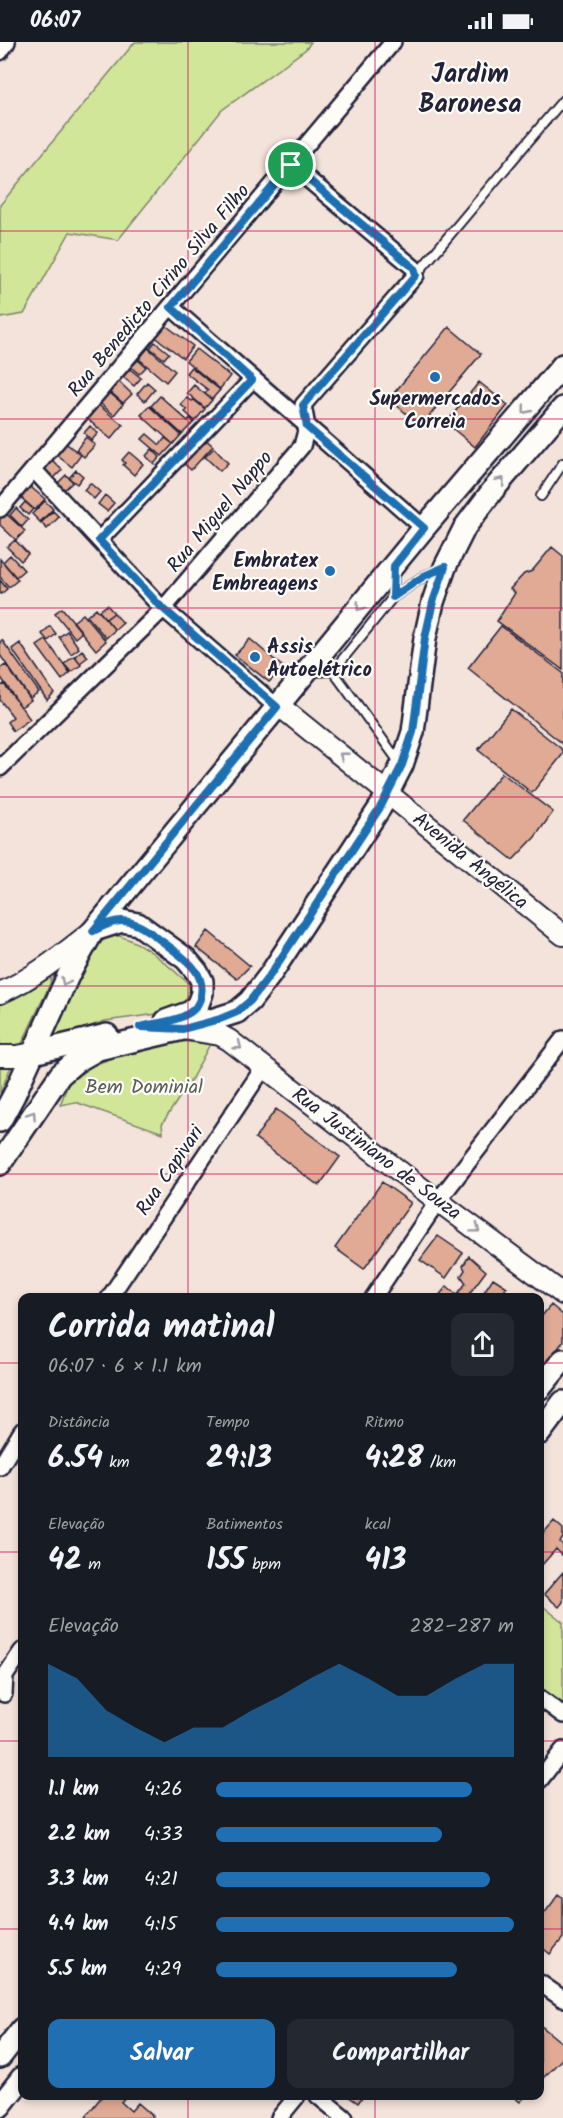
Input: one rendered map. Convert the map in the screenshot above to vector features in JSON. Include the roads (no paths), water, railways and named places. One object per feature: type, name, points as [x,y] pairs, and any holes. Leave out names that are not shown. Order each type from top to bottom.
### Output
[{"type":"main road","points":[[0,1121],[68,976],[93,931],[424,528],[563,365]]},
{"type":"main road","points":[[98,1049],[183,1029],[237,1012],[250,1001],[270,975],[381,806],[402,765],[413,732],[425,638],[433,602],[445,567],[465,527],[493,490],[560,416]]},
{"type":"main road","points":[[33,1053],[182,1017],[198,1004],[202,993],[202,981],[197,972],[186,959],[138,924],[122,921],[93,931]]},
{"type":"main road","points":[[0,1164],[60,1075],[75,1062],[135,1028],[183,1029]]},
{"type":"main road","points":[[544,1383],[563,1360]]},
{"type":"main road","points":[[544,1428],[563,1402]]},
{"type":"main road","points":[[0,2057],[18,2034]]},
{"type":"main road","points":[[0,2106],[18,2083]]},
{"type":"street","points":[[0,52],[7,42]]},
{"type":"street","name":"Rua Benedicto Cirino Silva Filho","points":[[0,509],[393,42]]},
{"type":"street","points":[[291,165],[414,268],[416,275],[303,405],[307,427]]},
{"type":"street","points":[[171,307],[424,528]]},
{"type":"street","points":[[99,540],[252,380]]},
{"type":"street","name":"Rua Miguel Nappo","points":[[0,768],[163,609],[302,446],[307,427]]},
{"type":"street","name":"Avenida Angélica","points":[[34,470],[163,609],[277,707],[287,712],[389,792],[563,935]]},
{"type":"street","points":[[0,993],[19,985],[93,931]]},
{"type":"street","name":"Rua Justiniano de Souza","points":[[183,1029],[220,1035],[229,1040],[563,1294]]},
{"type":"street","points":[[376,1293],[438,1201],[563,1039]]},
{"type":"street","points":[[0,1056],[33,1053]]},
{"type":"street","name":"Rua Capivari","points":[[113,1293],[264,1067]]},
{"type":"street","points":[[0,1467],[18,1438]]},
{"type":"street","points":[[4,1695],[5,1676],[18,1657]]},
{"type":"street","points":[[544,1701],[563,1715]]},
{"type":"street","points":[[544,1775],[563,1750]]},
{"type":"street","points":[[544,1986],[563,1999]]},
{"type":"street","points":[[279,2118],[294,2100]]},
{"type":"street","points":[[323,2100],[345,2118]]},
{"type":"lane","points":[[416,275],[563,100]]},
{"type":"lane","points":[[541,496],[563,463]]},
{"type":"lane","points":[[393,597],[394,566]]},
{"type":"lane","points":[[306,672],[333,671],[393,597],[424,576],[445,567]]},
{"type":"lane","points":[[333,671],[402,765]]},
{"type":"place","name":"Supermercados Correia","points":[[435,377]]},
{"type":"place","name":"Embratex Embreagens","points":[[330,571]]},
{"type":"place","name":"Assis Autoelétrico","points":[[255,657]]},
{"type":"district","name":"Jardim Baronesa","points":[[470,88]]},
{"type":"park label","name":"Bem Dominial","points":[[144,1086]]}]
